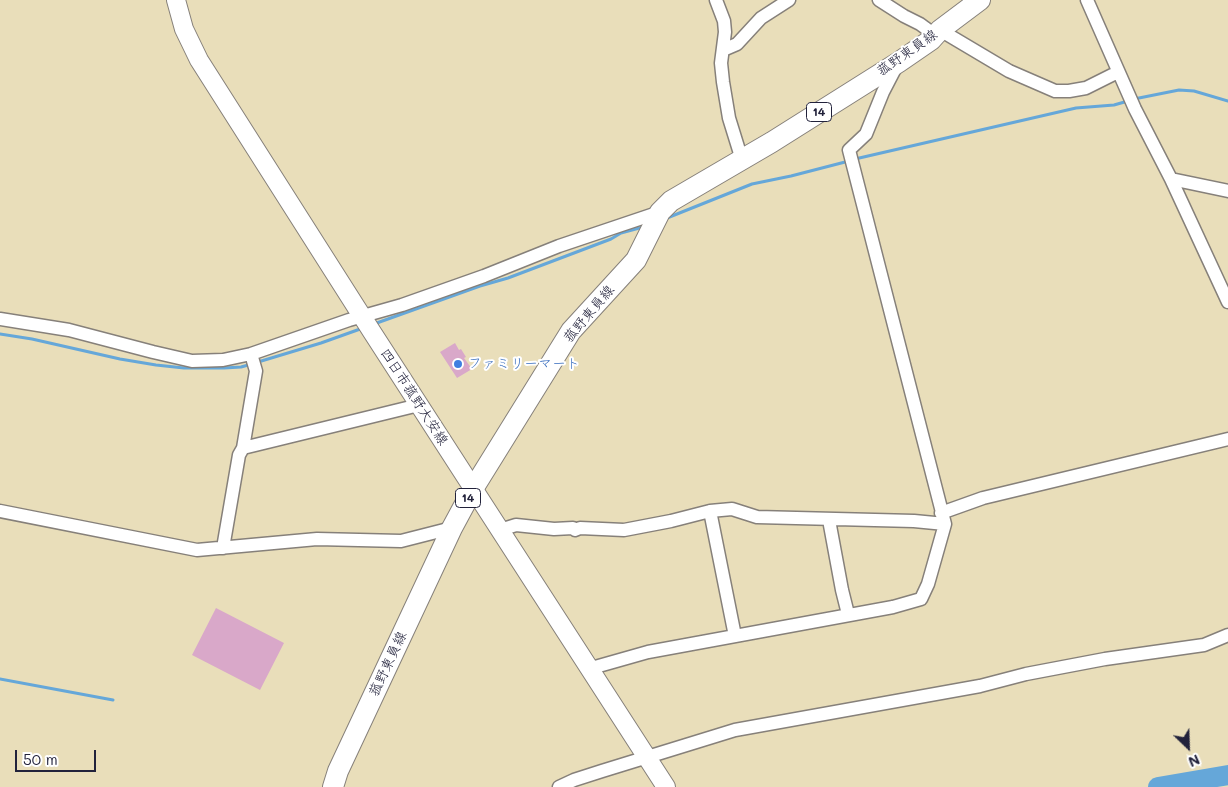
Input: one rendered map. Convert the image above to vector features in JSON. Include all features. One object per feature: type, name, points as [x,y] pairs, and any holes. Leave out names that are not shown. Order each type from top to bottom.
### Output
[{"type":"main road","name":"四日市菰野大安線","points":[[176,0],[184,29],[199,60],[366,324],[666,787]]},
{"type":"main road","name":"菰野東員線","points":[[333,787],[338,771],[452,528],[473,489],[571,331],[636,260],[655,222],[671,201],[742,160],[898,62],[980,0]]},
{"type":"street","points":[[716,0],[724,21],[721,63],[723,82],[729,118],[742,160]]},
{"type":"street","points":[[723,50],[737,44],[761,18],[789,0]]},
{"type":"street","points":[[879,0],[904,16],[1009,72],[1055,91],[1086,88],[1118,72]]},
{"type":"street","points":[[1087,0],[1135,109],[1171,179],[1228,302]]},
{"type":"street","points":[[588,669],[648,652],[894,607],[921,599],[928,584],[943,518],[849,150],[866,134],[898,62]]},
{"type":"street","points":[[1171,179],[1228,191]]},
{"type":"street","points":[[0,319],[69,330],[192,360],[223,360],[251,355],[366,324],[439,292],[559,246],[655,222]]},
{"type":"street","points":[[223,548],[256,371],[251,355]]},
{"type":"street","points":[[243,448],[419,405]]},
{"type":"street","points":[[500,530],[516,525],[573,528],[575,530],[580,528],[624,530],[710,511],[732,509],[757,517],[914,521],[943,518],[983,498],[1228,439]]},
{"type":"street","points":[[0,511],[197,550],[316,539],[401,541],[452,528]]},
{"type":"street","points":[[710,511],[736,636]]},
{"type":"street","points":[[829,520],[848,614]]},
{"type":"street","points":[[559,787],[574,780],[735,730],[980,686],[1026,674],[1105,659],[1204,644],[1228,635]]},
{"type":"building","name":"ファミリーマート","points":[[455,343],[459,350],[461,349],[466,357],[464,358],[472,369],[457,378],[440,352]]},
{"type":"building","points":[[216,608],[284,643],[260,690],[192,655]]},
{"type":"waterway","points":[[1134,99],[1179,90],[1194,91],[1228,101]]},
{"type":"waterway","points":[[855,159],[1076,108],[1114,105],[1128,101]]},
{"type":"waterway","points":[[667,218],[752,184],[849,161]]},
{"type":"waterway","points":[[374,324],[480,286],[508,278],[611,239],[621,233],[643,227]]},
{"type":"waterway","points":[[258,362],[363,328]]},
{"type":"waterway","points":[[0,334],[156,365],[184,368],[224,368],[252,364]]},
{"type":"waterway","points":[[0,679],[113,700]]},
{"type":"waterway","points":[[1158,787],[1228,775]]},
{"type":"place","name":"ファミリーマート","points":[[458,364]]}]
